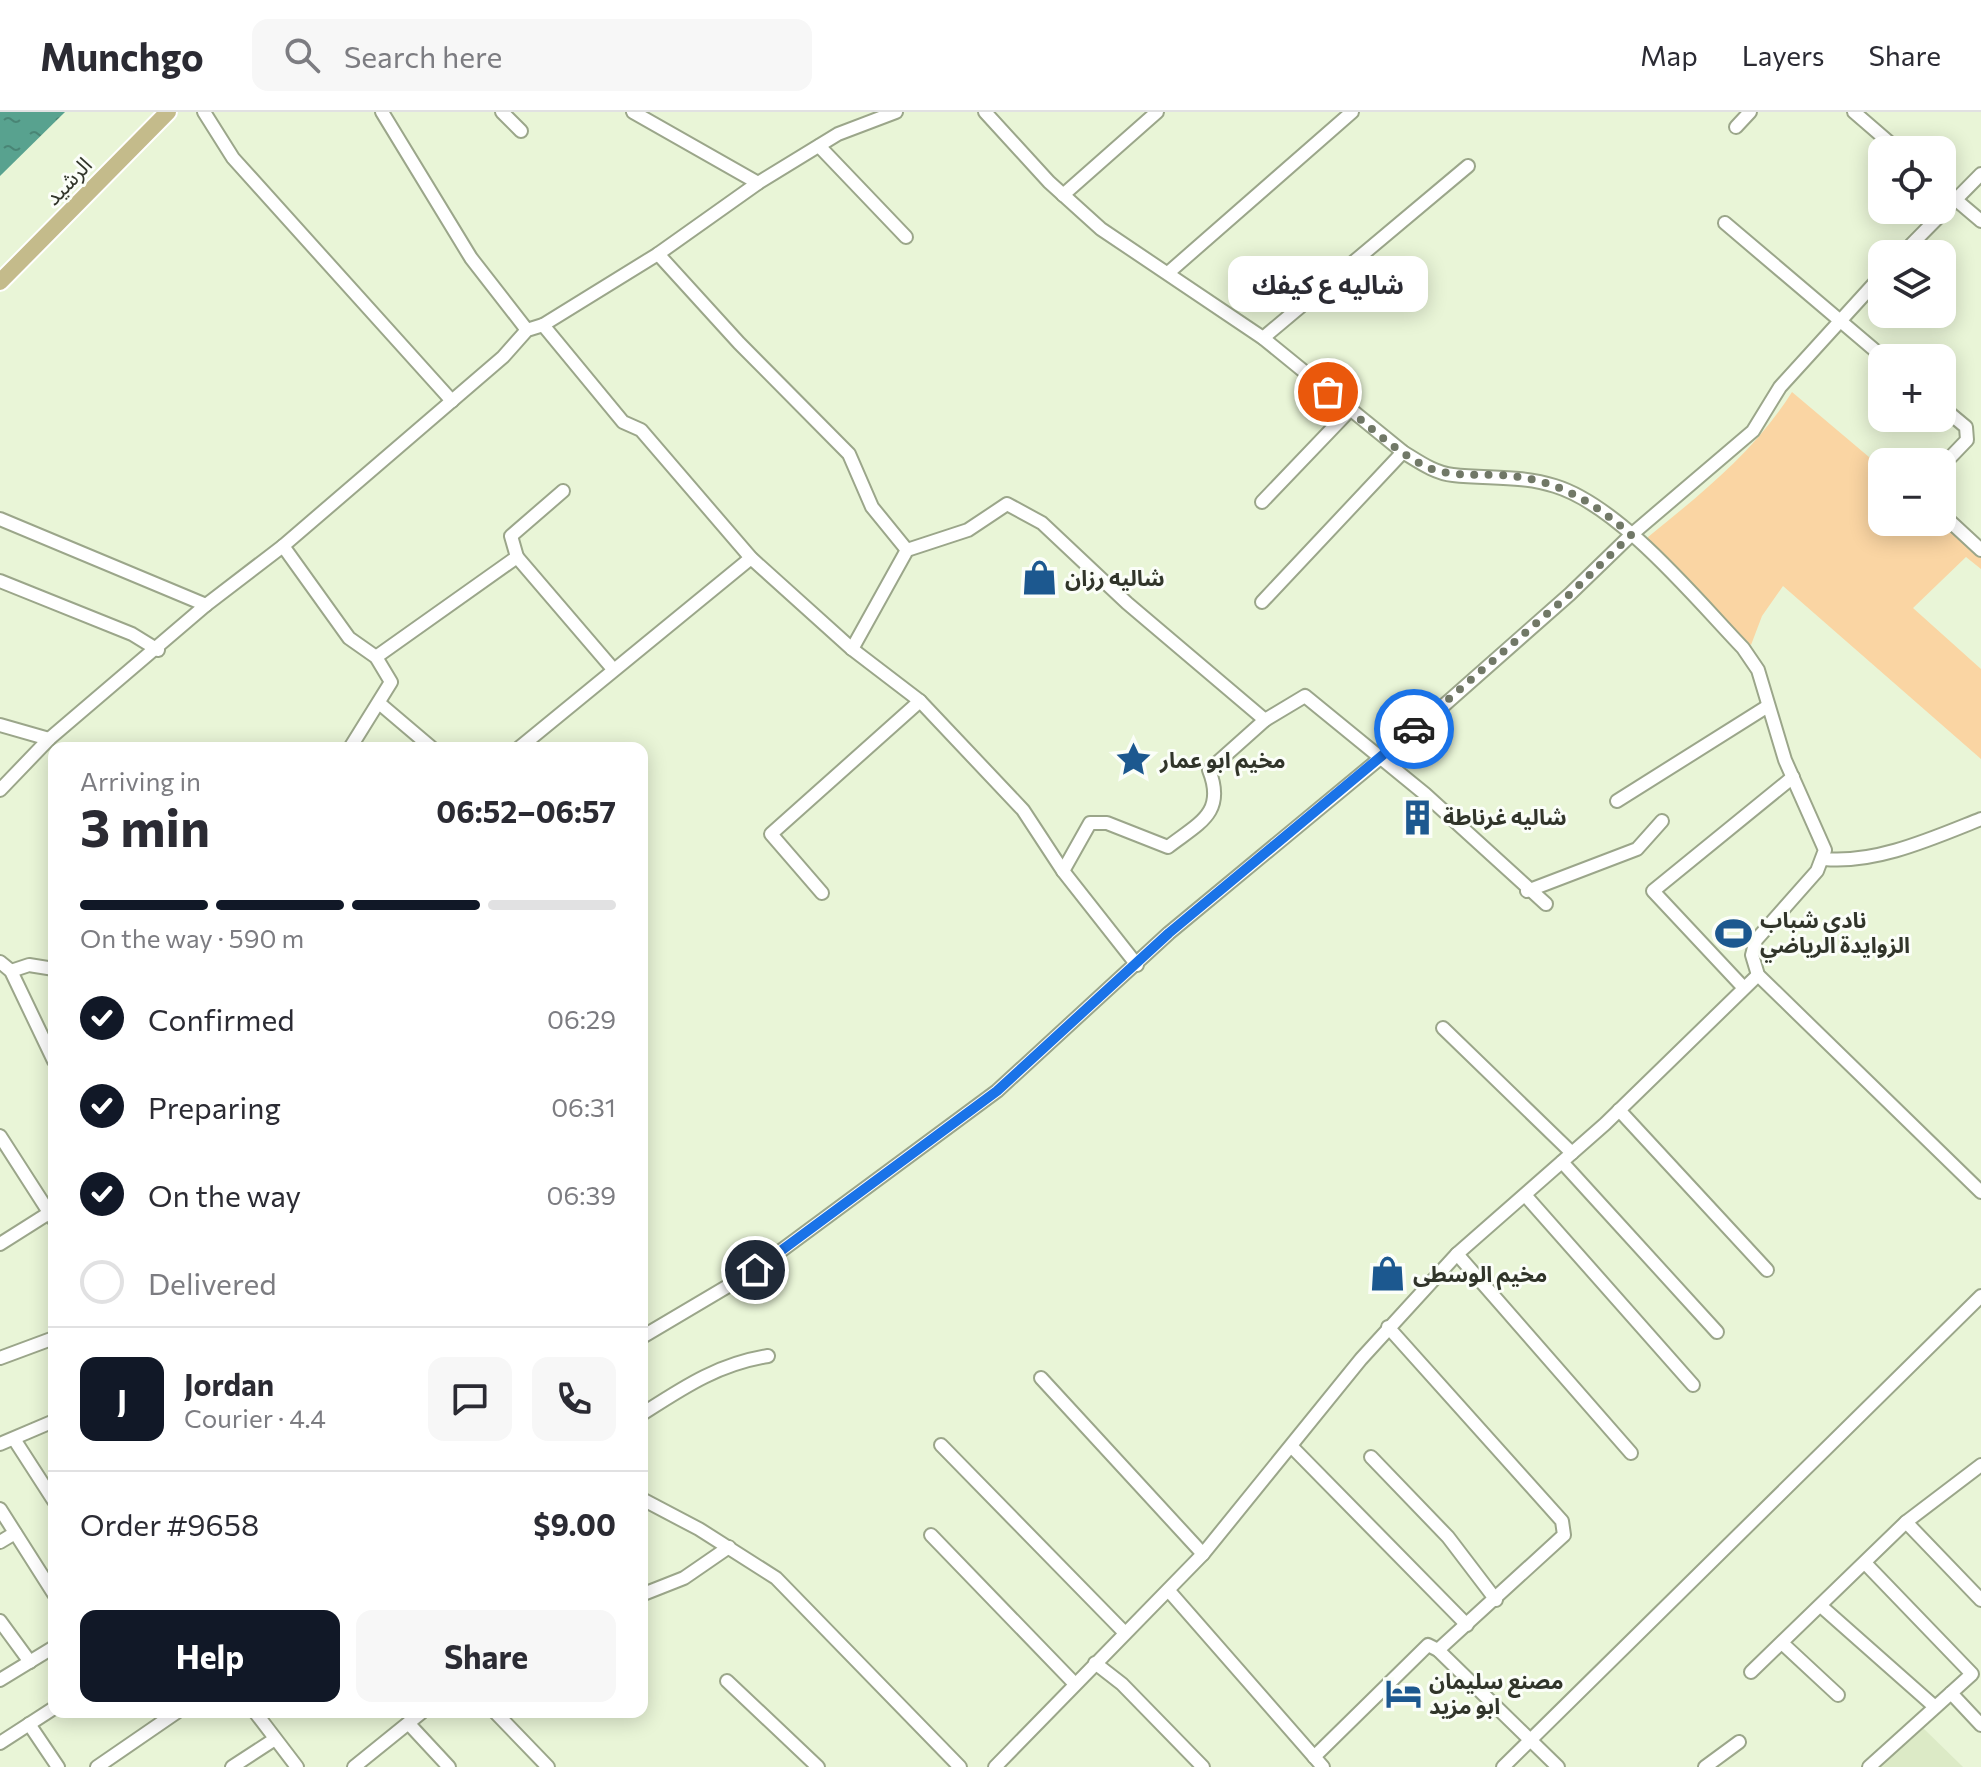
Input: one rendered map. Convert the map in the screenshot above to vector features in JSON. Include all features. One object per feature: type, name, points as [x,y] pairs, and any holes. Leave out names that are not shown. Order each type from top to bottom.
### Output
[{"type":"main road","name":"الرشيد","points":[[0,282],[168,112]]},
{"type":"street","points":[[204,112],[233,158],[452,401]]},
{"type":"street","points":[[382,112],[471,258],[527,330]]},
{"type":"street","points":[[502,112],[521,131]]},
{"type":"street","points":[[633,112],[758,183]]},
{"type":"street","points":[[0,790],[49,739],[158,650],[206,605],[283,546],[503,357],[527,330],[543,325],[658,254],[758,183],[838,134],[896,112]]},
{"type":"street","points":[[985,112],[1063,195],[1101,229],[1263,338],[1403,452],[1428,467],[1451,475],[1503,475],[1556,486],[1596,504],[1631,535],[1749,656],[1758,670],[1793,777],[1824,840],[1824,859],[1756,940],[1752,955],[1758,975],[1979,1186]]},
{"type":"street","points":[[1063,195],[1157,112]]},
{"type":"street","points":[[1168,273],[1352,112]]},
{"type":"street","points":[[1736,127],[1750,112]]},
{"type":"street","points":[[1854,112],[1882,136]]},
{"type":"street","points":[[819,146],[906,237]]},
{"type":"street","points":[[1263,338],[1468,166]]},
{"type":"street","points":[[1956,197],[1981,174]]},
{"type":"street","points":[[1956,201],[1981,221]]},
{"type":"street","points":[[1725,223],[1868,344]]},
{"type":"street","points":[[1915,240],[1930,224]]},
{"type":"street","points":[[658,254],[739,343],[849,454],[872,507],[907,550]]},
{"type":"street","points":[[648,1333],[755,1270],[997,1091],[1169,933],[1528,632],[1631,535],[1753,431],[1780,387],[1868,290]]},
{"type":"street","points":[[543,325],[623,422],[641,430],[751,558],[852,649],[920,701],[1023,810],[1063,871],[1137,965]]},
{"type":"street","points":[[1262,502],[1350,410]]},
{"type":"street","points":[[1956,419],[1966,427],[1967,440],[1956,451]]},
{"type":"street","points":[[1262,602],[1403,452]]},
{"type":"street","points":[[563,491],[511,536],[517,557],[613,669]]},
{"type":"street","points":[[852,649],[907,550],[968,530],[1007,504],[1042,523],[1127,603],[1265,720]]},
{"type":"street","points":[[0,519],[206,605]]},
{"type":"street","points":[[1956,527],[1981,550]]},
{"type":"street","points":[[283,546],[349,638],[376,657],[391,682],[354,742]]},
{"type":"street","points":[[376,657],[517,557]]},
{"type":"street","points":[[526,742],[751,558]]},
{"type":"street","points":[[0,581],[132,634],[158,650]]},
{"type":"street","points":[[1063,871],[1090,823],[1107,823],[1168,847],[1211,813],[1217,790],[1209,770],[1265,720],[1305,696],[1425,794],[1527,891],[1546,904]]},
{"type":"street","points":[[822,893],[771,834],[920,701]]},
{"type":"street","points":[[379,703],[425,742]]},
{"type":"street","points":[[1617,801],[1768,706]]},
{"type":"street","points":[[0,725],[49,739]]},
{"type":"street","points":[[0,771],[12,780]]},
{"type":"street","points":[[1743,987],[1653,891],[1793,777]]},
{"type":"street","points":[[1824,859],[1848,861],[1934,837],[1981,819]]},
{"type":"street","points":[[1527,891],[1637,849],[1662,821]]},
{"type":"street","points":[[0,962],[11,971],[48,1048]]},
{"type":"street","points":[[11,971],[29,965],[48,968]]},
{"type":"street","points":[[995,1767],[1203,1554],[1388,1327],[1457,1254],[1619,1110],[1758,975]]},
{"type":"street","points":[[1443,1028],[1567,1158],[1717,1332]]},
{"type":"street","points":[[1619,1110],[1767,1270]]},
{"type":"street","points":[[0,1136],[48,1210]]},
{"type":"street","points":[[1525,1195],[1693,1385]]},
{"type":"street","points":[[0,1244],[48,1218]]},
{"type":"street","points":[[1457,1254],[1631,1453]]},
{"type":"street","points":[[1503,1767],[1981,1296]]},
{"type":"street","points":[[1388,1327],[1562,1521],[1564,1535],[1438,1650]]},
{"type":"street","points":[[0,1358],[48,1340]]},
{"type":"street","points":[[648,1410],[709,1371],[734,1361],[768,1356]]},
{"type":"street","points":[[1041,1378],[1203,1554]]},
{"type":"street","points":[[0,1444],[48,1424]]},
{"type":"street","points":[[14,1439],[48,1487]]},
{"type":"street","points":[[941,1445],[1124,1632]]},
{"type":"street","points":[[1292,1447],[1467,1625]]},
{"type":"street","points":[[1371,1457],[1448,1537],[1496,1600]]},
{"type":"street","points":[[1751,1672],[1822,1607],[1906,1522],[1981,1465]]},
{"type":"street","points":[[648,1502],[729,1547],[776,1578],[960,1767]]},
{"type":"street","points":[[0,1509],[48,1585]]},
{"type":"street","points":[[1906,1522],[1981,1600]]},
{"type":"street","points":[[0,1542],[15,1533]]},
{"type":"street","points":[[931,1535],[1075,1684]]},
{"type":"street","points":[[648,1592],[684,1578],[729,1547]]},
{"type":"street","points":[[1865,1563],[1972,1674],[1869,1767]]},
{"type":"street","points":[[1169,1591],[1318,1762],[1428,1645],[1438,1650],[1558,1767]]},
{"type":"street","points":[[1822,1607],[1935,1707]]},
{"type":"street","points":[[0,1621],[30,1662]]},
{"type":"street","points":[[1782,1643],[1838,1695]]},
{"type":"street","points":[[0,1680],[48,1651]]},
{"type":"street","points":[[1095,1663],[1122,1684],[1203,1767]]},
{"type":"street","points":[[727,1681],[818,1767]]},
{"type":"street","points":[[1951,1693],[1981,1725]]},
{"type":"street","points":[[0,1743],[48,1712]]},
{"type":"street","points":[[97,1767],[168,1718]]},
{"type":"street","points":[[259,1718],[297,1767]]},
{"type":"street","points":[[354,1767],[416,1718]]},
{"type":"street","points":[[501,1718],[543,1762],[528,1767]]},
{"type":"street","points":[[29,1724],[58,1767]]},
{"type":"street","points":[[409,1724],[449,1767]]},
{"type":"street","points":[[232,1767],[275,1739]]},
{"type":"street","points":[[1705,1767],[1739,1742]]},
{"type":"street","points":[[1719,1756],[1730,1767]]},
{"type":"shaded area","points":[[1792,392],[1868,456],[1868,536],[1956,536],[1956,533],[1981,554],[1981,569],[1966,557],[1913,608],[1981,669],[1981,759],[1783,586],[1762,616],[1751,645],[1648,541],[1648,537],[1744,453]]},
{"type":"shaded area","points":[[1922,1727],[1963,1767],[1874,1767]]},
{"type":"water","points":[[0,112],[65,112],[0,176]]},
{"type":"way so far","points":[[1328,392],[1403,452],[1428,467],[1451,475],[1503,475],[1556,486],[1596,504],[1631,535],[1570,594],[1414,729]]},
{"type":"place","name":"شاليه ع كيفك","points":[[1328,392]]},
{"type":"place","name":"شاليه رزان","points":[[1039,578]]},
{"type":"place","name":"مخيم ابو عمار","points":[[1134,760]]},
{"type":"place","name":"شاليه غرناطة","points":[[1417,817]]},
{"type":"place","name":"نادي شباب الزوايدة الرياضي","points":[[1734,933]]},
{"type":"place","name":"مخيم الوسطى","points":[[1387,1274]]},
{"type":"place","name":"مصنع سليمان ابو مزيد","points":[[1403,1694]]},
{"type":"route","points":[[755,1270],[997,1091],[1169,933],[1414,729]]}]
